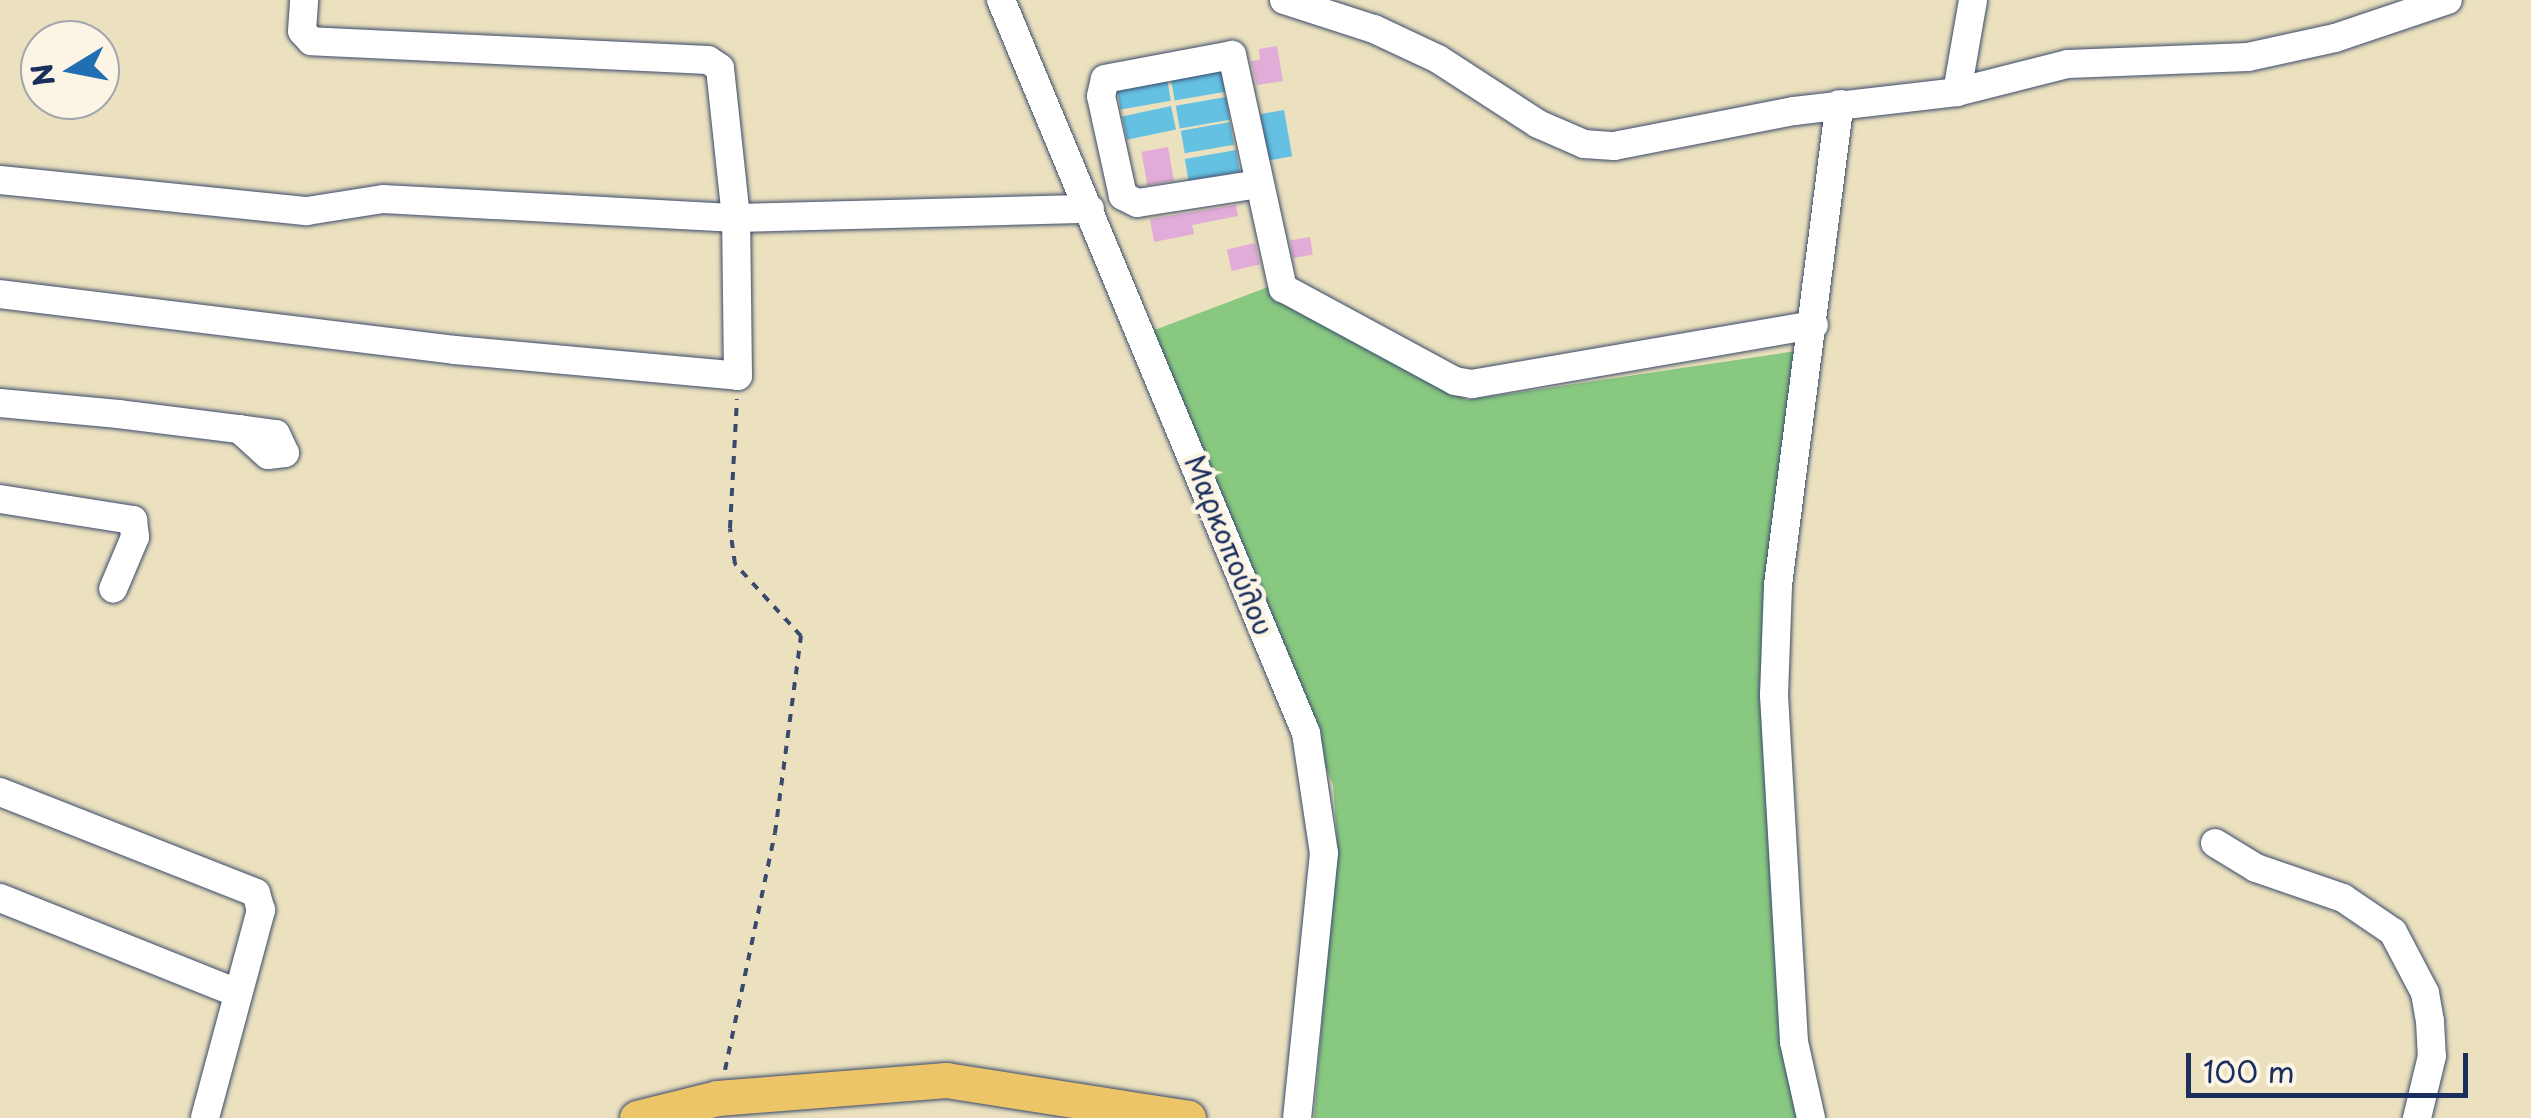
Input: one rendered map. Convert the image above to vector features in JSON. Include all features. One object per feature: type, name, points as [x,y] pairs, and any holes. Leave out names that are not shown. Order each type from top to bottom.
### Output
[{"type":"main road","points":[[638,1118],[717,1098],[946,1080],[1188,1118]]},
{"type":"street","points":[[0,294],[456,350],[738,376],[736,218],[720,68],[708,60],[311,41],[302,32],[304,0]]},
{"type":"street","name":"Μαρκοπούλου","points":[[1001,0],[1090,208],[1310,751],[1324,852],[1297,1118]]},
{"type":"street","points":[[1284,0],[1374,29],[1438,59],[1538,124],[1584,144],[1614,146],[1840,104],[1957,92],[2068,64],[2248,57],[2335,38],[2448,0]]},
{"type":"street","points":[[1957,92],[1973,0]]},
{"type":"street","points":[[1259,184],[1138,203],[1124,196],[1101,96],[1105,79],[1232,54],[1283,288],[1455,381],[1472,384],[1814,325]]},
{"type":"street","points":[[1811,1118],[1794,1042],[1774,695],[1778,584],[1840,104]]},
{"type":"street","points":[[0,180],[308,211],[383,199],[736,218],[1090,208]]},
{"type":"street","points":[[0,403],[239,429]]},
{"type":"street","points":[[0,499],[133,520],[134,538],[113,589]]},
{"type":"street","points":[[0,792],[256,893],[261,910],[235,992],[205,1118]]},
{"type":"street","points":[[2216,843],[2256,868],[2356,904],[2393,932],[2425,993],[2430,1021],[2432,1056],[2417,1118]]},
{"type":"street","points":[[0,898],[235,992]]},
{"type":"path","points":[[717,1098],[775,833],[801,636],[736,564],[730,528],[738,376]]},
{"type":"green space","points":[[1273,285],[1288,305],[1467,400],[1796,351],[1769,582],[1800,1118],[1314,1118],[1337,839],[1333,785],[1152,331]]},
{"type":"water","points":[[1221,69],[1225,92],[1175,101],[1171,78]]},
{"type":"water","points":[[1167,79],[1171,101],[1121,110],[1117,88]]},
{"type":"water","points":[[1226,97],[1230,120],[1180,129],[1176,106]]},
{"type":"water","points":[[1171,106],[1176,129],[1127,140],[1122,116]]},
{"type":"water","points":[[1284,110],[1292,156],[1269,160],[1260,114]]},
{"type":"water","points":[[1230,122],[1234,145],[1185,153],[1181,131]]},
{"type":"water","points":[[1236,150],[1240,172],[1189,181],[1185,159]]},
{"type":"building","points":[[1277,46],[1283,81],[1257,85],[1251,61],[1260,60],[1259,49]]},
{"type":"building","points":[[1168,147],[1174,180],[1147,185],[1141,152]]},
{"type":"building","points":[[1236,205],[1238,216],[1192,225],[1194,234],[1154,242],[1150,219]]},
{"type":"building","points":[[1310,237],[1313,255],[1293,258],[1290,240]]},
{"type":"building","points":[[1255,243],[1260,264],[1232,271],[1227,250]]}]
